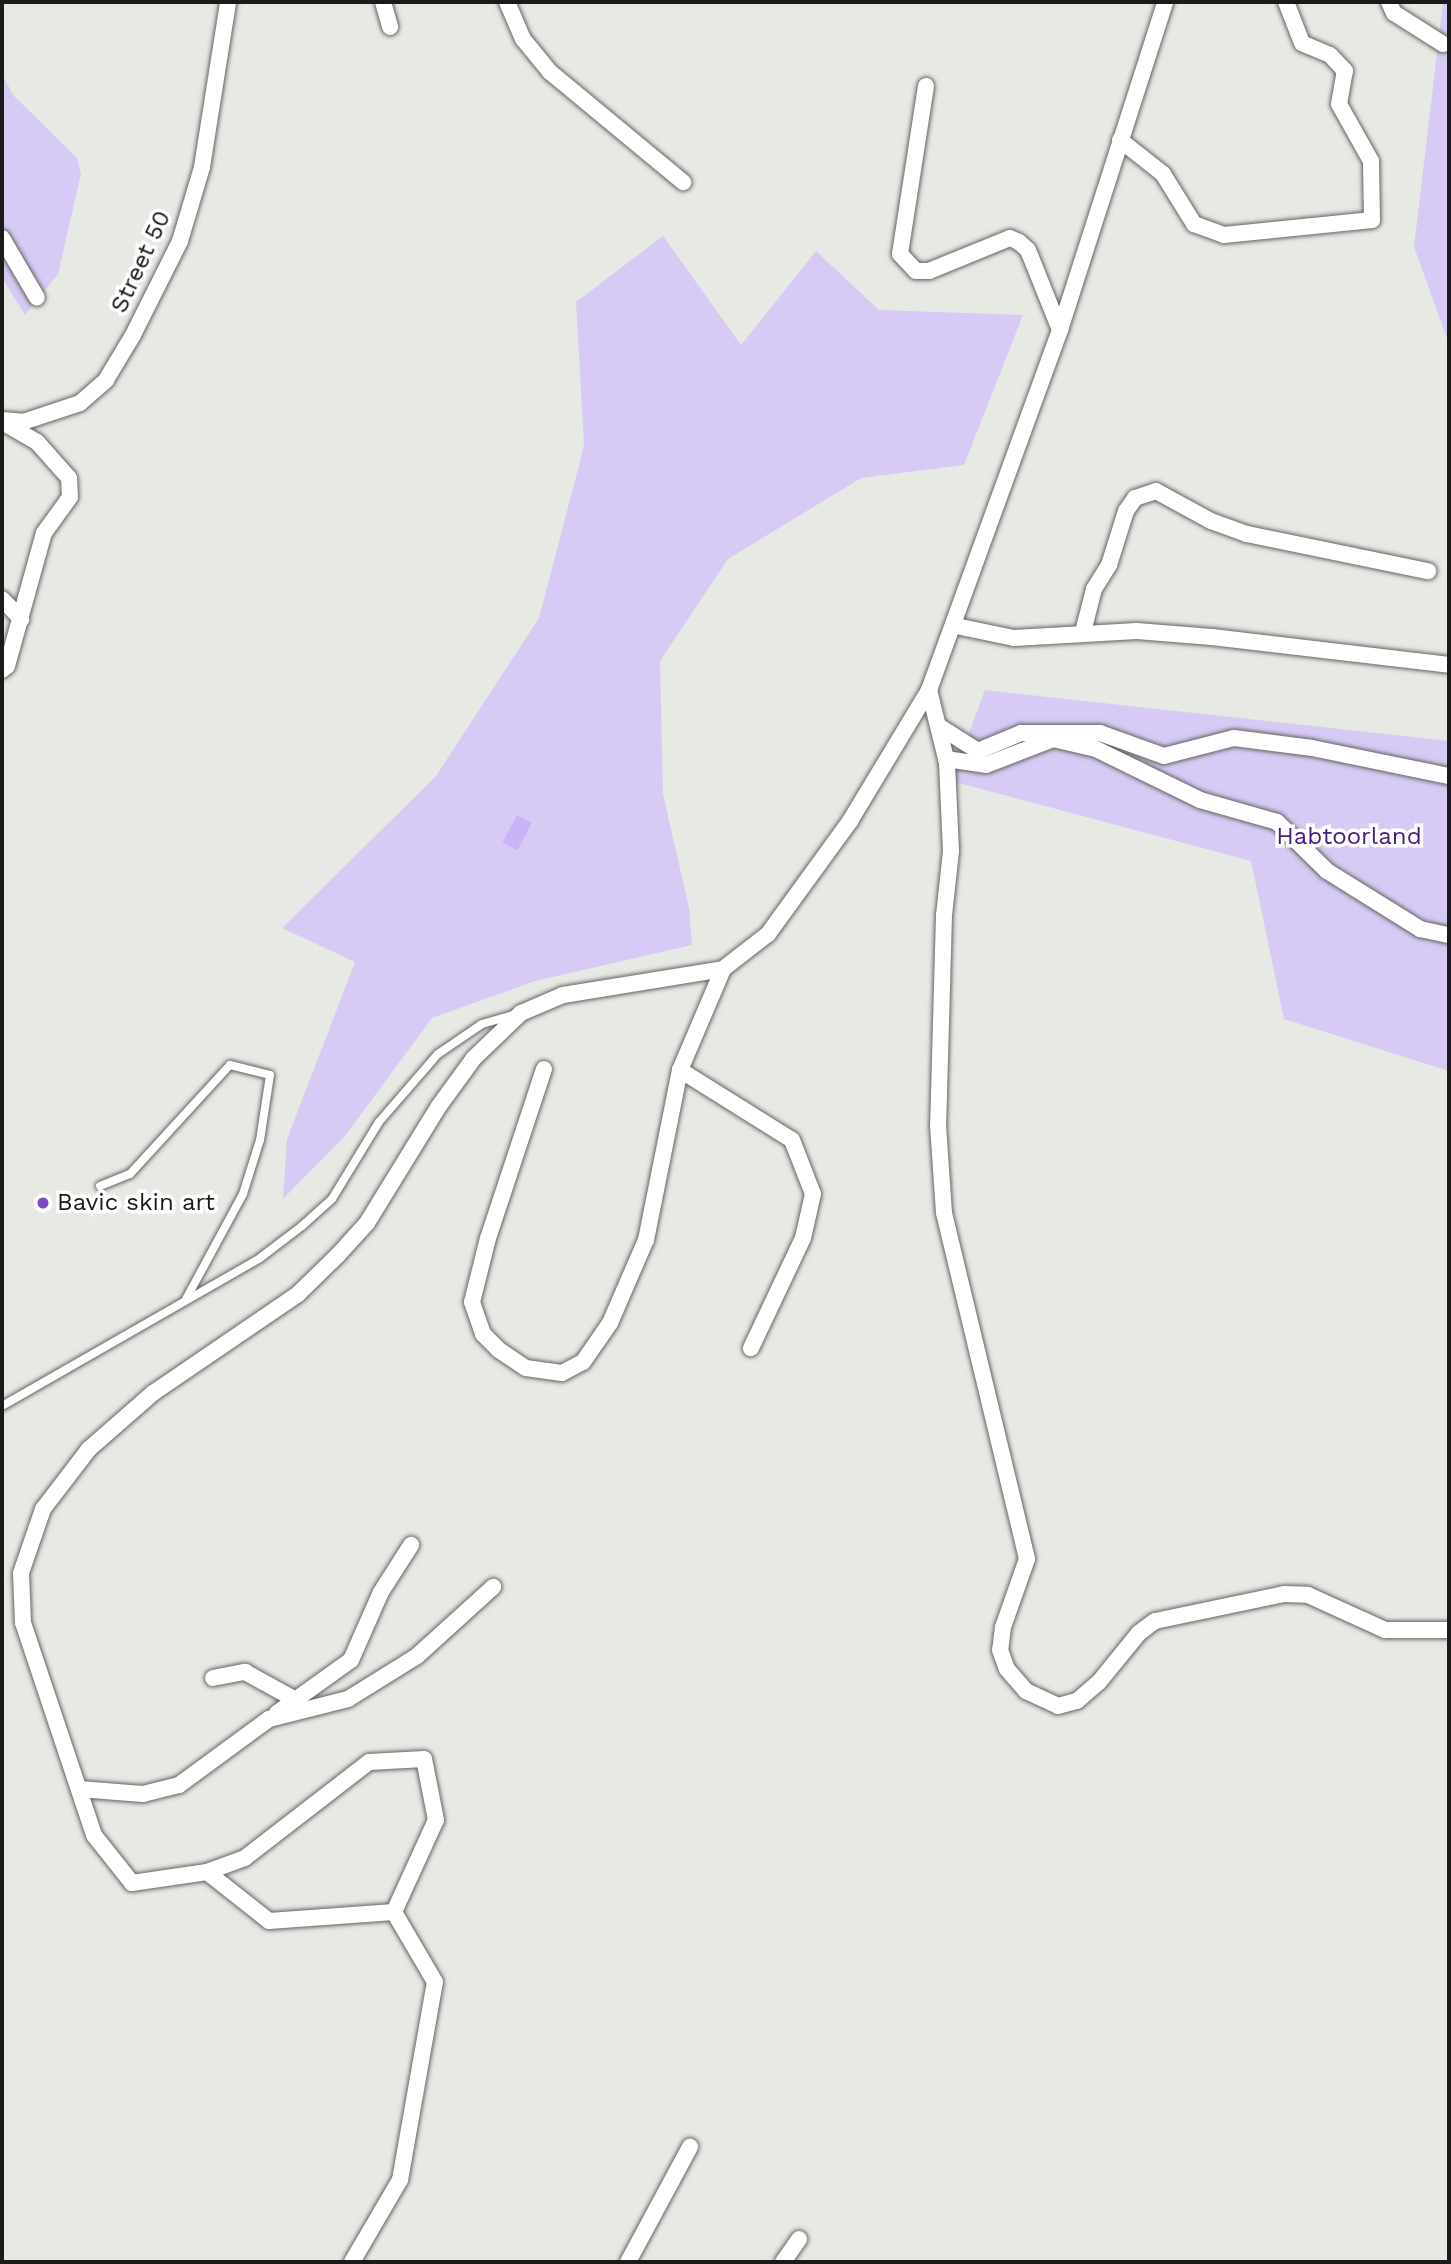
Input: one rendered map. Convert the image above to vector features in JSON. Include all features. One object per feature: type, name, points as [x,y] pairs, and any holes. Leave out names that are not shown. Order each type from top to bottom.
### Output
[{"type":"street","name":"Street 50","points":[[2,421],[23,422],[80,403],[106,380],[133,334],[180,241],[202,167],[228,2]]},
{"type":"street","points":[[383,2],[390,27]]},
{"type":"street","points":[[507,2],[523,39],[550,72],[683,182]]},
{"type":"street","points":[[394,1912],[436,1820],[424,1759],[369,1762],[245,1858],[206,1872],[132,1883],[94,1835],[23,1623],[21,1573],[43,1509],[89,1449],[153,1393],[298,1294],[338,1255],[367,1223],[439,1106],[474,1058],[521,1013],[563,995],[723,969],[768,934],[850,821],[929,690],[956,626],[1060,330],[1165,2]]},
{"type":"street","points":[[1120,140],[1163,174],[1194,224],[1224,235],[1372,220],[1371,160],[1339,104],[1345,71],[1331,55],[1302,43],[1286,2]]},
{"type":"street","points":[[1389,2],[1394,13],[1443,44]]},
{"type":"street","points":[[926,86],[900,254],[916,271],[929,271],[1010,238],[1019,242],[1028,250],[1060,330]]},
{"type":"street","points":[[2,238],[37,298]]},
{"type":"street","points":[[2,421],[37,442],[69,478],[70,498],[44,533],[7,666],[2,670]]},
{"type":"street","points":[[1083,632],[1094,589],[1110,565],[1126,511],[1135,498],[1156,491],[1211,521],[1247,534],[1428,571]]},
{"type":"street","points":[[2,599],[20,619]]},
{"type":"street","points":[[956,626],[1014,638],[1083,632],[1212,637],[1449,665]]},
{"type":"street","points":[[929,690],[946,759],[951,851],[944,915],[939,1137],[944,1213],[1027,1559],[1003,1627],[1000,1650],[1007,1669],[1026,1691],[1058,1706],[1077,1701],[1099,1682],[1139,1633],[1155,1621],[1284,1594],[1308,1595],[1385,1630],[1449,1630]]},
{"type":"street","points":[[940,727],[978,751],[1021,733],[1100,733],[1164,755],[1234,738],[1312,748],[1449,776]]},
{"type":"street","points":[[946,759],[986,765],[1053,739],[1096,749],[1200,800],[1278,822],[1327,871],[1420,929],[1449,936]]},
{"type":"street","points":[[544,1069],[488,1238],[472,1302],[474,1316],[491,1342],[515,1362],[544,1373],[573,1371],[610,1324],[646,1240],[680,1070],[723,969]]},
{"type":"street","points":[[680,1070],[792,1140],[813,1194],[803,1238],[751,1348]]},
{"type":"street","points":[[79,1789],[143,1794],[179,1785],[351,1660],[381,1592],[411,1545]]},
{"type":"street","points":[[269,1719],[348,1699],[417,1656],[494,1587]]},
{"type":"street","points":[[213,1678],[245,1672],[296,1700]]},
{"type":"street","points":[[206,1872],[269,1921],[394,1912]]},
{"type":"street","points":[[352,2262],[400,2180],[435,1982],[394,1912]]},
{"type":"street","points":[[628,2262],[690,2147]]},
{"type":"street","points":[[783,2262],[799,2239]]},
{"type":"lane","points":[[2,1406],[260,1258],[332,1199],[379,1122],[438,1054],[482,1024],[521,1013]]},
{"type":"lane","points":[[100,1186],[130,1174],[230,1065],[270,1075],[260,1140],[243,1194],[185,1300]]},
{"type":"green space","points":[[1443,2],[1449,2],[1449,344],[1414,247]]},
{"type":"green space","points":[[2,74],[13,95],[77,158],[81,174],[58,274],[25,315],[2,278]]},
{"type":"green space","points":[[663,236],[741,345],[816,251],[879,310],[1023,315],[964,465],[861,478],[728,559],[660,661],[663,794],[689,908],[692,945],[535,981],[432,1018],[345,1136],[283,1199],[287,1139],[355,962],[282,928],[436,776],[539,618],[584,446],[576,302]]},
{"type":"green space","name":"Habtoorland","points":[[985,690],[1449,741],[1449,1071],[1284,1019],[1251,861],[951,781]]},
{"type":"shaded area","points":[[517,815],[532,823],[517,850],[502,842]]},
{"type":"place","name":"Bavic skin art","points":[[43,1203]]}]
